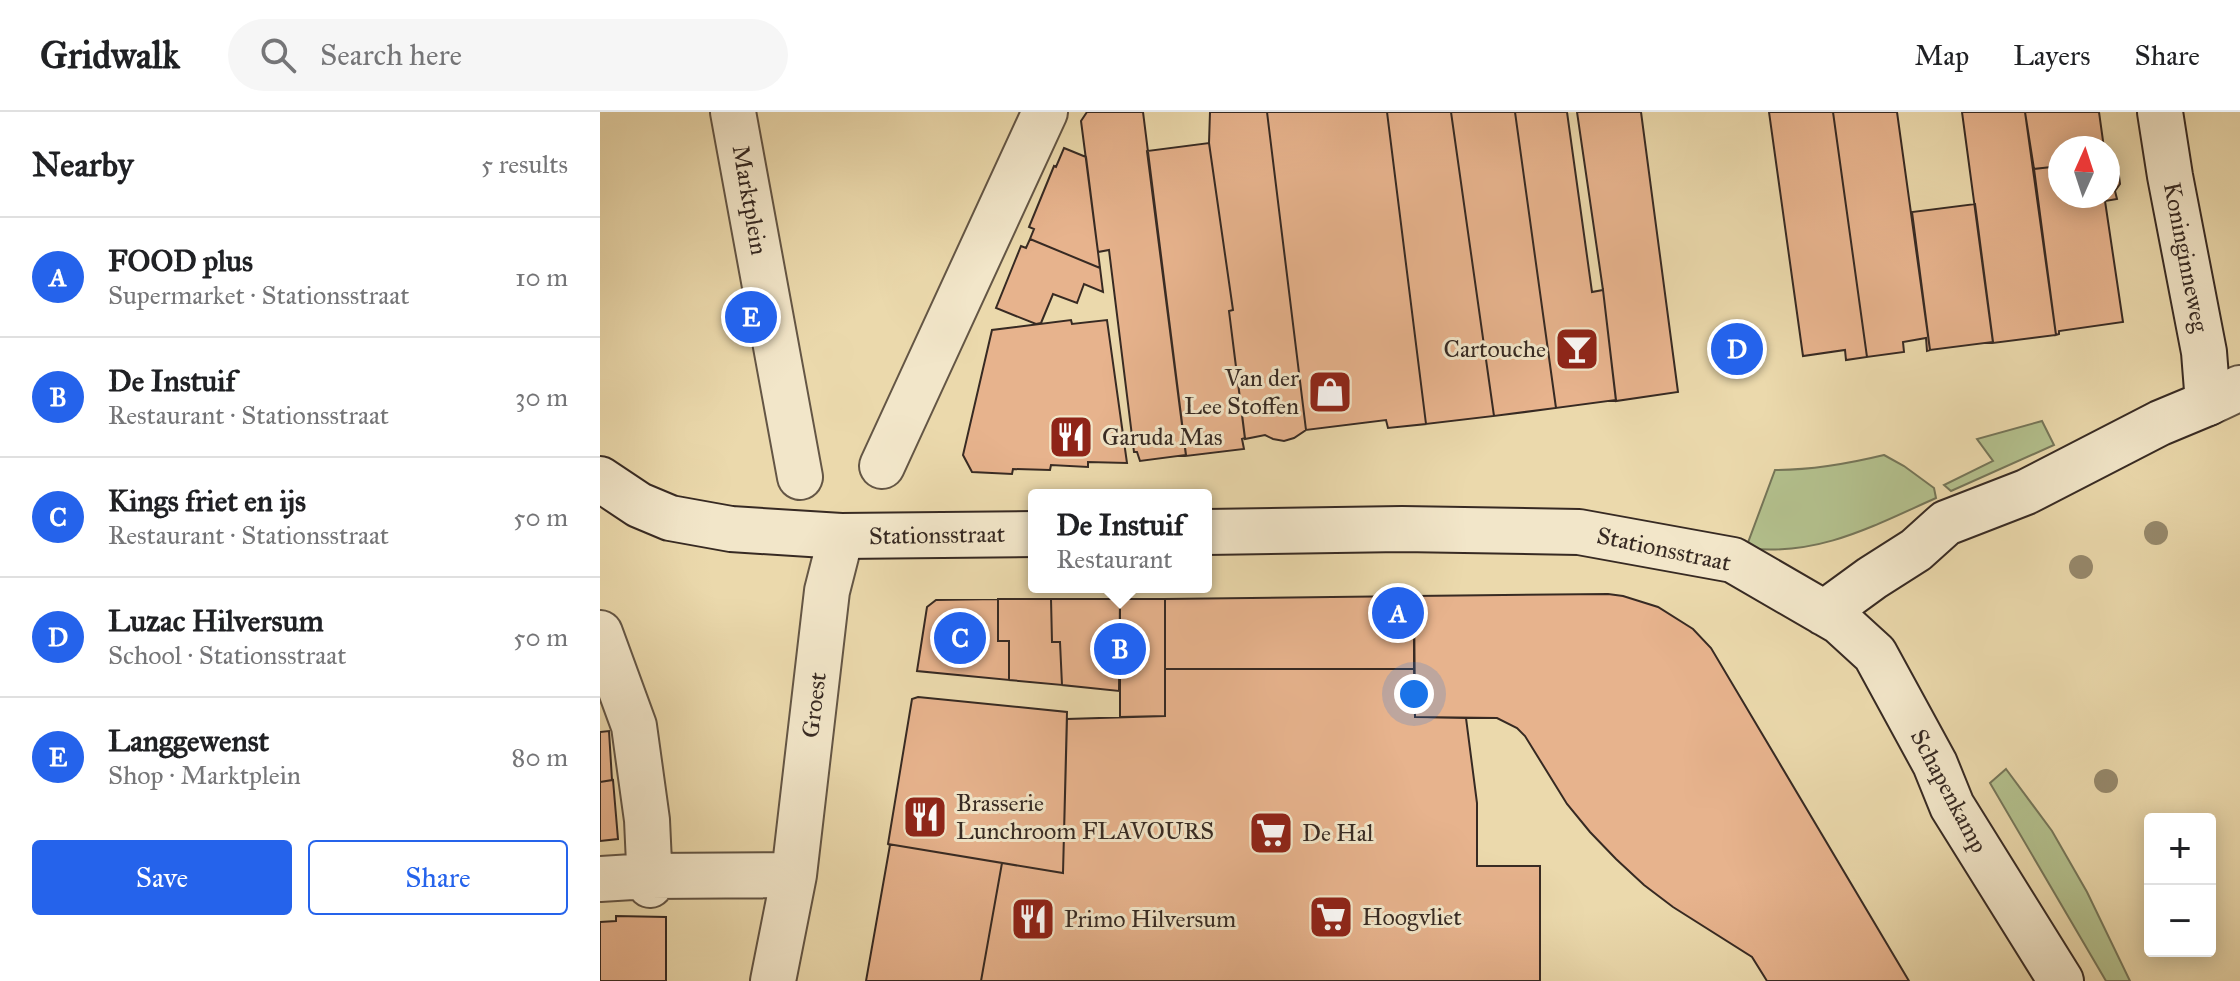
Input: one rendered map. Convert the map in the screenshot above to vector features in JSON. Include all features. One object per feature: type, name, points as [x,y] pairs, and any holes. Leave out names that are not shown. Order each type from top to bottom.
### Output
[{"type":"street","name":"Marktplein","points":[[733,112],[800,477]]},
{"type":"street","points":[[882,466],[1045,112]]},
{"type":"street","name":"Koninginneweg","points":[[2160,112],[2204,352],[2224,395]]},
{"type":"street","points":[[1824,613],[1916,550],[1946,523],[2026,492],[2160,423],[2224,395]]},
{"type":"street","name":"Stationsstraat","points":[[600,479],[639,505],[670,518],[731,529],[841,536],[1028,534]]},
{"type":"street","name":"Stationsstraat","points":[[1212,532],[1402,529],[1579,532],[1733,560],[1824,613]]},
{"type":"street","name":"Groest","points":[[773,981],[794,875],[827,591],[841,536]]},
{"type":"street","name":"Schapenkamp","points":[[1824,613],[1840,622],[1875,654],[1935,764],[1952,806],[2061,981]]},
{"type":"street","points":[[600,633],[634,726],[647,820],[650,880]]},
{"type":"street","points":[[600,879],[794,875]]},
{"type":"green space","points":[[2042,421],[2054,445],[1951,491],[1944,485],[1993,461],[1977,439]]},
{"type":"green space","points":[[1884,455],[1934,488],[1936,498],[1821,544],[1772,550],[1746,548],[1775,470],[1830,466]]},
{"type":"green space","points":[[2006,769],[2052,831],[2087,892],[2130,981],[2106,981],[1990,783]]},
{"type":"building","points":[[1087,112],[1143,112],[1186,455],[1140,461],[1137,452],[1134,452],[1109,250],[1098,252],[1081,121]]},
{"type":"building","points":[[1210,112],[1267,112],[1306,430],[1284,441],[1265,435],[1245,439],[1229,311],[1233,310],[1209,143]]},
{"type":"building","points":[[1267,112],[1387,112],[1426,424],[1388,428],[1386,420],[1306,430]]},
{"type":"building","points":[[1387,112],[1451,112],[1494,416],[1426,424]]},
{"type":"building","points":[[1451,112],[1515,112],[1556,408],[1494,416]]},
{"type":"building","points":[[1515,112],[1567,112],[1592,292],[1603,290],[1616,400],[1556,408]]},
{"type":"building","points":[[1577,112],[1641,112],[1678,392],[1616,401]]},
{"type":"building","points":[[1769,112],[1833,112],[1867,357],[1846,360],[1845,350],[1803,356]]},
{"type":"building","points":[[1833,112],[1897,112],[1930,350],[1927,351],[1926,338],[1903,342],[1904,352],[1867,357]]},
{"type":"building","points":[[1962,112],[2025,112],[2056,335],[1993,343]]},
{"type":"building","points":[[2025,112],[2099,112],[2102,136],[2048,136],[2048,167],[2034,169]]},
{"type":"building","points":[[1209,143],[1233,310],[1229,311],[1245,438],[1242,439],[1244,449],[1186,456],[1147,151]]},
{"type":"building","points":[[1064,148],[1086,157],[1100,268],[1030,239],[1034,229],[1029,227]]},
{"type":"building","points":[[2048,167],[2048,208],[2106,208],[2123,322],[2059,331],[2056,335],[2034,169]]},
{"type":"building","points":[[1975,204],[1993,342],[1930,350],[1912,212]]},
{"type":"building","points":[[1030,239],[1100,268],[1103,292],[1084,284],[1077,303],[1053,294],[1041,323],[1036,324],[996,308],[1021,246],[1026,248]]},
{"type":"building","points":[[1071,320],[1072,324],[1107,320],[1127,463],[1088,462],[1088,467],[1051,465],[1050,470],[1013,469],[1012,474],[972,472],[963,455],[992,330]]},
{"type":"building","points":[[1608,594],[1658,607],[1693,629],[1711,648],[1909,981],[1767,981],[1752,957],[1673,907],[1616,859],[1567,804],[1517,728],[1497,718],[1415,717],[1414,596]]},
{"type":"building","points":[[1414,596],[1414,669],[1165,669],[1165,599]]},
{"type":"building","points":[[998,599],[998,641],[1009,641],[1009,680],[917,671],[927,607],[936,600]]},
{"type":"building","points":[[998,599],[1051,599],[1052,642],[1060,642],[1062,685],[1009,680],[1009,641],[998,641]]},
{"type":"building","points":[[1051,599],[1120,599],[1119,691],[1062,685],[1060,642],[1052,642]]},
{"type":"building","points":[[1120,599],[1165,599],[1165,716],[1120,717]]},
{"type":"building","name":"De Hal","points":[[1165,669],[1414,669],[1415,717],[1466,718],[1477,803],[1477,866],[1540,866],[1540,981],[981,981],[1002,863],[1063,873],[1067,719],[1165,716]]},
{"type":"building","points":[[918,697],[1067,712],[1063,873],[888,844],[912,699]]},
{"type":"building","points":[[609,731],[612,780],[600,782],[600,732]]},
{"type":"building","points":[[613,780],[618,839],[600,841],[600,782]]},
{"type":"building","points":[[888,844],[1002,863],[981,981],[866,981]]},
{"type":"building","points":[[616,916],[666,917],[666,981],[600,981],[600,922],[616,921]]},
{"type":"place","name":"Langgewenst","points":[[751,317]]},
{"type":"place","name":"Cartouche","points":[[1577,349]]},
{"type":"place","name":"Luzac Hilversum","points":[[1737,349]]},
{"type":"place","name":"Van der Lee Stoffen","points":[[1330,392]]},
{"type":"place","name":"Garuda Mas","points":[[1071,437]]},
{"type":"place","name":"FOOD plus","points":[[1398,613]]},
{"type":"place","name":"Kings friet en ijs","points":[[960,638]]},
{"type":"place","name":"De Instuif","points":[[1120,649]]},
{"type":"place","name":"Brasserie Lunchroom FLAVOURS","points":[[925,817]]},
{"type":"place","name":"De Hal","points":[[1271,833]]},
{"type":"place","name":"Hoogvliet","points":[[1331,917]]},
{"type":"place","name":"Primo Hilversum","points":[[1033,919]]}]
